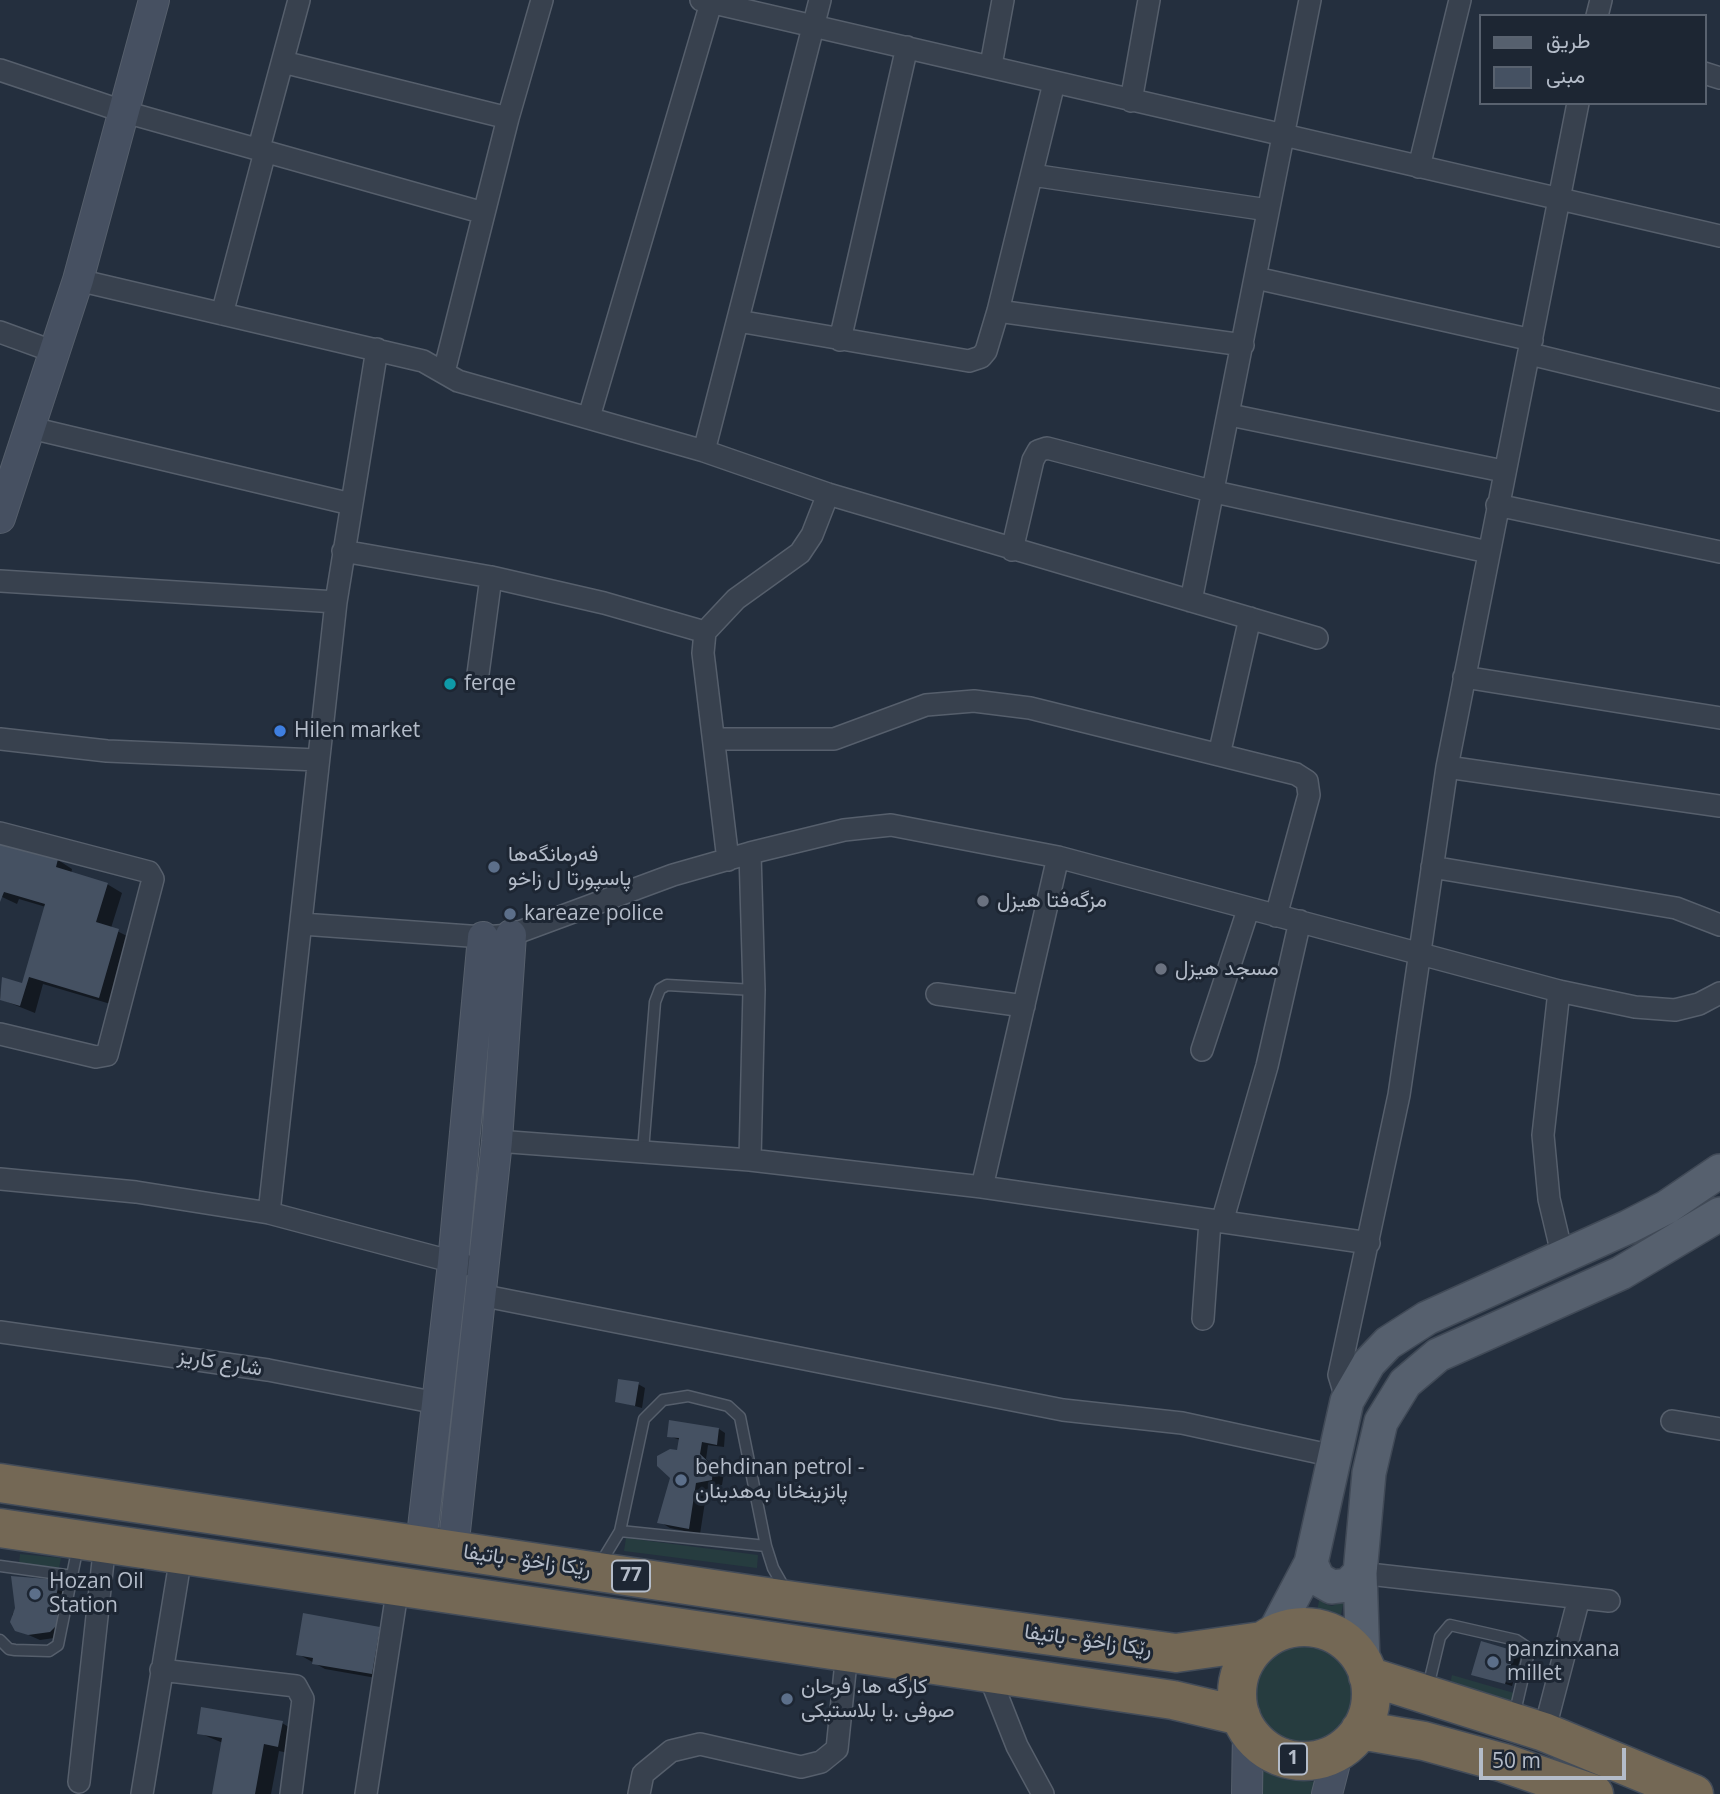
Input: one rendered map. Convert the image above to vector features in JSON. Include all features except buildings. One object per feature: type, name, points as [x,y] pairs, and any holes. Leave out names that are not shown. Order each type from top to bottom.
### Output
[{"type":"highway","name":"رێکا زاخۆ - باتیفا","points":[[0,1483],[794,1601],[1177,1653],[1268,1637]]},
{"type":"highway","name":"رێکا زاخۆ - باتیفا","points":[[0,1528],[86,1553],[181,1556],[1173,1700],[1244,1723]]},
{"type":"highway","points":[[1244,1723],[1238,1683],[1246,1660],[1268,1637],[1294,1627],[1315,1627],[1342,1640],[1366,1669],[1426,1694],[1528,1727],[1694,1794]]},
{"type":"highway","points":[[1173,1700],[1184,1691],[1189,1678],[1186,1664],[1177,1653]]},
{"type":"highway","points":[[1366,1669],[1370,1704],[1349,1740],[1424,1741],[1504,1763],[1594,1794]]},
{"type":"highway","points":[[1424,1741],[1418,1712],[1426,1694]]},
{"type":"highway","name":"1","points":[[1244,1723],[1262,1745],[1279,1756],[1299,1760],[1319,1759],[1349,1740]]},
{"type":"main road","points":[[1268,1637],[1311,1563],[1347,1401],[1369,1363],[1408,1328],[1563,1258],[1667,1207],[1720,1171]]},
{"type":"main road","points":[[1366,1669],[1360,1573],[1365,1507],[1376,1441],[1392,1401],[1419,1368],[1455,1346],[1621,1273],[1720,1214]]},
{"type":"main road","points":[[1311,1563],[1318,1579],[1332,1587],[1348,1585],[1360,1573]]},
{"type":"street","points":[[0,518],[27,427],[78,280],[154,0]]},
{"type":"street","points":[[222,314],[299,0]]},
{"type":"street","points":[[444,372],[508,118],[542,0]]},
{"type":"street","points":[[704,451],[820,0]]},
{"type":"street","points":[[991,65],[1003,0]]},
{"type":"street","points":[[1131,102],[1149,0]]},
{"type":"street","points":[[1191,601],[1230,415],[1281,134],[1310,0]]},
{"type":"street","points":[[1419,167],[1460,0]]},
{"type":"street","points":[[589,417],[706,1],[991,65],[1131,102],[1720,236]]},
{"type":"street","points":[[840,340],[907,47]]},
{"type":"street","points":[[283,62],[508,118]]},
{"type":"street","points":[[0,70],[125,112],[484,213]]},
{"type":"street","points":[[738,321],[969,361],[981,357],[986,351],[998,311],[1054,83]]},
{"type":"street","points":[[1347,1401],[1339,1376],[1399,1095],[1447,767],[1503,471],[1531,347],[1578,105]]},
{"type":"street","points":[[1032,175],[1268,210]]},
{"type":"street","points":[[1256,278],[1531,347],[1720,400]]},
{"type":"street","points":[[78,280],[424,361],[458,381],[704,451],[828,494],[1317,638]]},
{"type":"street","points":[[998,311],[1243,345]]},
{"type":"street","points":[[0,332],[52,351]]},
{"type":"street","points":[[269,1213],[336,602],[377,349]]},
{"type":"street","points":[[1230,415],[1503,471]]},
{"type":"street","points":[[27,427],[351,504]]},
{"type":"street","points":[[1013,550],[1033,460],[1042,449],[1052,448],[1215,492],[1488,552]]},
{"type":"street","points":[[729,860],[716,739],[703,653],[705,632],[736,598],[800,553],[812,535],[828,494]]},
{"type":"street","points":[[1497,505],[1720,552]]},
{"type":"street","points":[[343,551],[491,576],[604,603],[705,632]]},
{"type":"street","points":[[478,674],[491,576]]},
{"type":"street","points":[[0,580],[336,602]]},
{"type":"street","points":[[1219,755],[1250,618]]},
{"type":"street","points":[[1464,677],[1720,718]]},
{"type":"street","points":[[716,739],[834,739],[926,705],[974,701],[1030,708],[1302,776],[1310,788],[1276,916]]},
{"type":"street","points":[[0,738],[107,751],[317,760]]},
{"type":"street","points":[[1447,767],[1720,806]]},
{"type":"street","points":[[302,924],[496,936],[673,875],[750,852],[844,830],[891,825],[1058,858],[1559,991],[1656,1010],[1675,1010],[1699,1004],[1720,993]]},
{"type":"street","points":[[0,834],[145,870],[153,879],[107,1055],[96,1057],[0,1034]]},
{"type":"street","points":[[750,852],[754,990],[750,1160]]},
{"type":"street","points":[[982,1187],[1058,858]]},
{"type":"street","points":[[1432,867],[1676,908],[1720,925]]},
{"type":"street","points":[[1202,1050],[1248,910]]},
{"type":"street","points":[[1203,1319],[1216,1221],[1267,1066],[1300,921]]},
{"type":"street","points":[[437,1548],[482,1282],[497,1141],[496,936]]},
{"type":"street","points":[[437,1548],[438,1403],[453,1263],[496,936]]},
{"type":"street","points":[[1559,991],[1543,1135],[1549,1199],[1563,1258]]},
{"type":"street","points":[[937,994],[1024,1006]]},
{"type":"street","points":[[497,1141],[750,1160],[982,1187],[1369,1243]]},
{"type":"street","points":[[0,1179],[136,1192],[269,1213],[453,1263],[482,1282],[1063,1410],[1182,1423],[1334,1456]]},
{"type":"street","name":"شارع كاريز","points":[[0,1332],[268,1370],[438,1403]]},
{"type":"street","points":[[1672,1421],[1720,1429]]},
{"type":"street","points":[[79,1782],[86,1553]]},
{"type":"street","points":[[142,1794],[159,1758],[160,1670],[181,1556]]},
{"type":"street","points":[[1360,1573],[1609,1601]]},
{"type":"street","points":[[366,1794],[398,1586]]},
{"type":"street","points":[[1528,1727],[1579,1598]]},
{"type":"street","points":[[639,1794],[643,1774],[671,1751],[700,1744],[801,1767],[821,1762],[836,1749],[847,1651]]},
{"type":"street","points":[[160,1670],[263,1680],[296,1686],[303,1699],[291,1794]]},
{"type":"street","points":[[989,1675],[1017,1746],[1043,1794]]},
{"type":"street","points":[[1244,1723],[1247,1794]]},
{"type":"street","points":[[1328,1794],[1349,1740]]},
{"type":"lane","points":[[643,1152],[655,1002],[660,989],[667,985],[754,990]]},
{"type":"lane","points":[[596,1570],[620,1531],[644,1419],[663,1400],[688,1396],[728,1406],[740,1418],[766,1546],[773,1568],[794,1601]]},
{"type":"lane","points":[[620,1531],[766,1546]]},
{"type":"lane","points":[[0,1566],[86,1553],[61,1640],[54,1649],[15,1650],[9,1649],[0,1640]]},
{"type":"lane","points":[[1426,1694],[1440,1637],[1450,1625],[1516,1640],[1524,1646],[1528,1656],[1528,1727]]},
{"type":"green space","points":[[626,1538],[758,1555],[757,1568],[624,1551]]},
{"type":"green space","points":[[20,1554],[61,1558],[59,1568],[19,1563]]},
{"type":"green space","points":[[1320,1595],[1325,1604],[1332,1606],[1344,1601],[1340,1619],[1316,1617]]},
{"type":"green space","points":[[1303,1647],[1322,1651],[1338,1661],[1348,1677],[1352,1696],[1348,1715],[1338,1731],[1322,1741],[1303,1745],[1284,1741],[1268,1731],[1258,1715],[1254,1696],[1258,1677],[1268,1661],[1284,1651]]},
{"type":"green space","points":[[1452,1675],[1514,1693],[1511,1702],[1450,1684]]},
{"type":"green space","points":[[1262,1771],[1288,1780],[1318,1782],[1314,1794],[1262,1794]]},
{"type":"place","name":"ferqe","points":[[450,684]]},
{"type":"place","name":"Hilen market","points":[[280,731]]},
{"type":"place","name":"فەرمانگەها پاسپورتا ل زاخو","points":[[494,867]]},
{"type":"place","name":"مزگەفتا هیزل","points":[[983,901]]},
{"type":"place","name":"kareaze police","points":[[510,914]]},
{"type":"place","name":"مسجد هيزل","points":[[1161,969]]},
{"type":"place","name":"behdinan petrol - پانزینخانا بەهدینان","points":[[681,1480]]},
{"type":"place","name":"Hozan Oil Station","points":[[35,1594]]},
{"type":"place","name":"panzinxana millet","points":[[1493,1662]]},
{"type":"place","name":"کارگه ها. فرحان صوفی .یا بلاستیکی","points":[[787,1699]]}]
